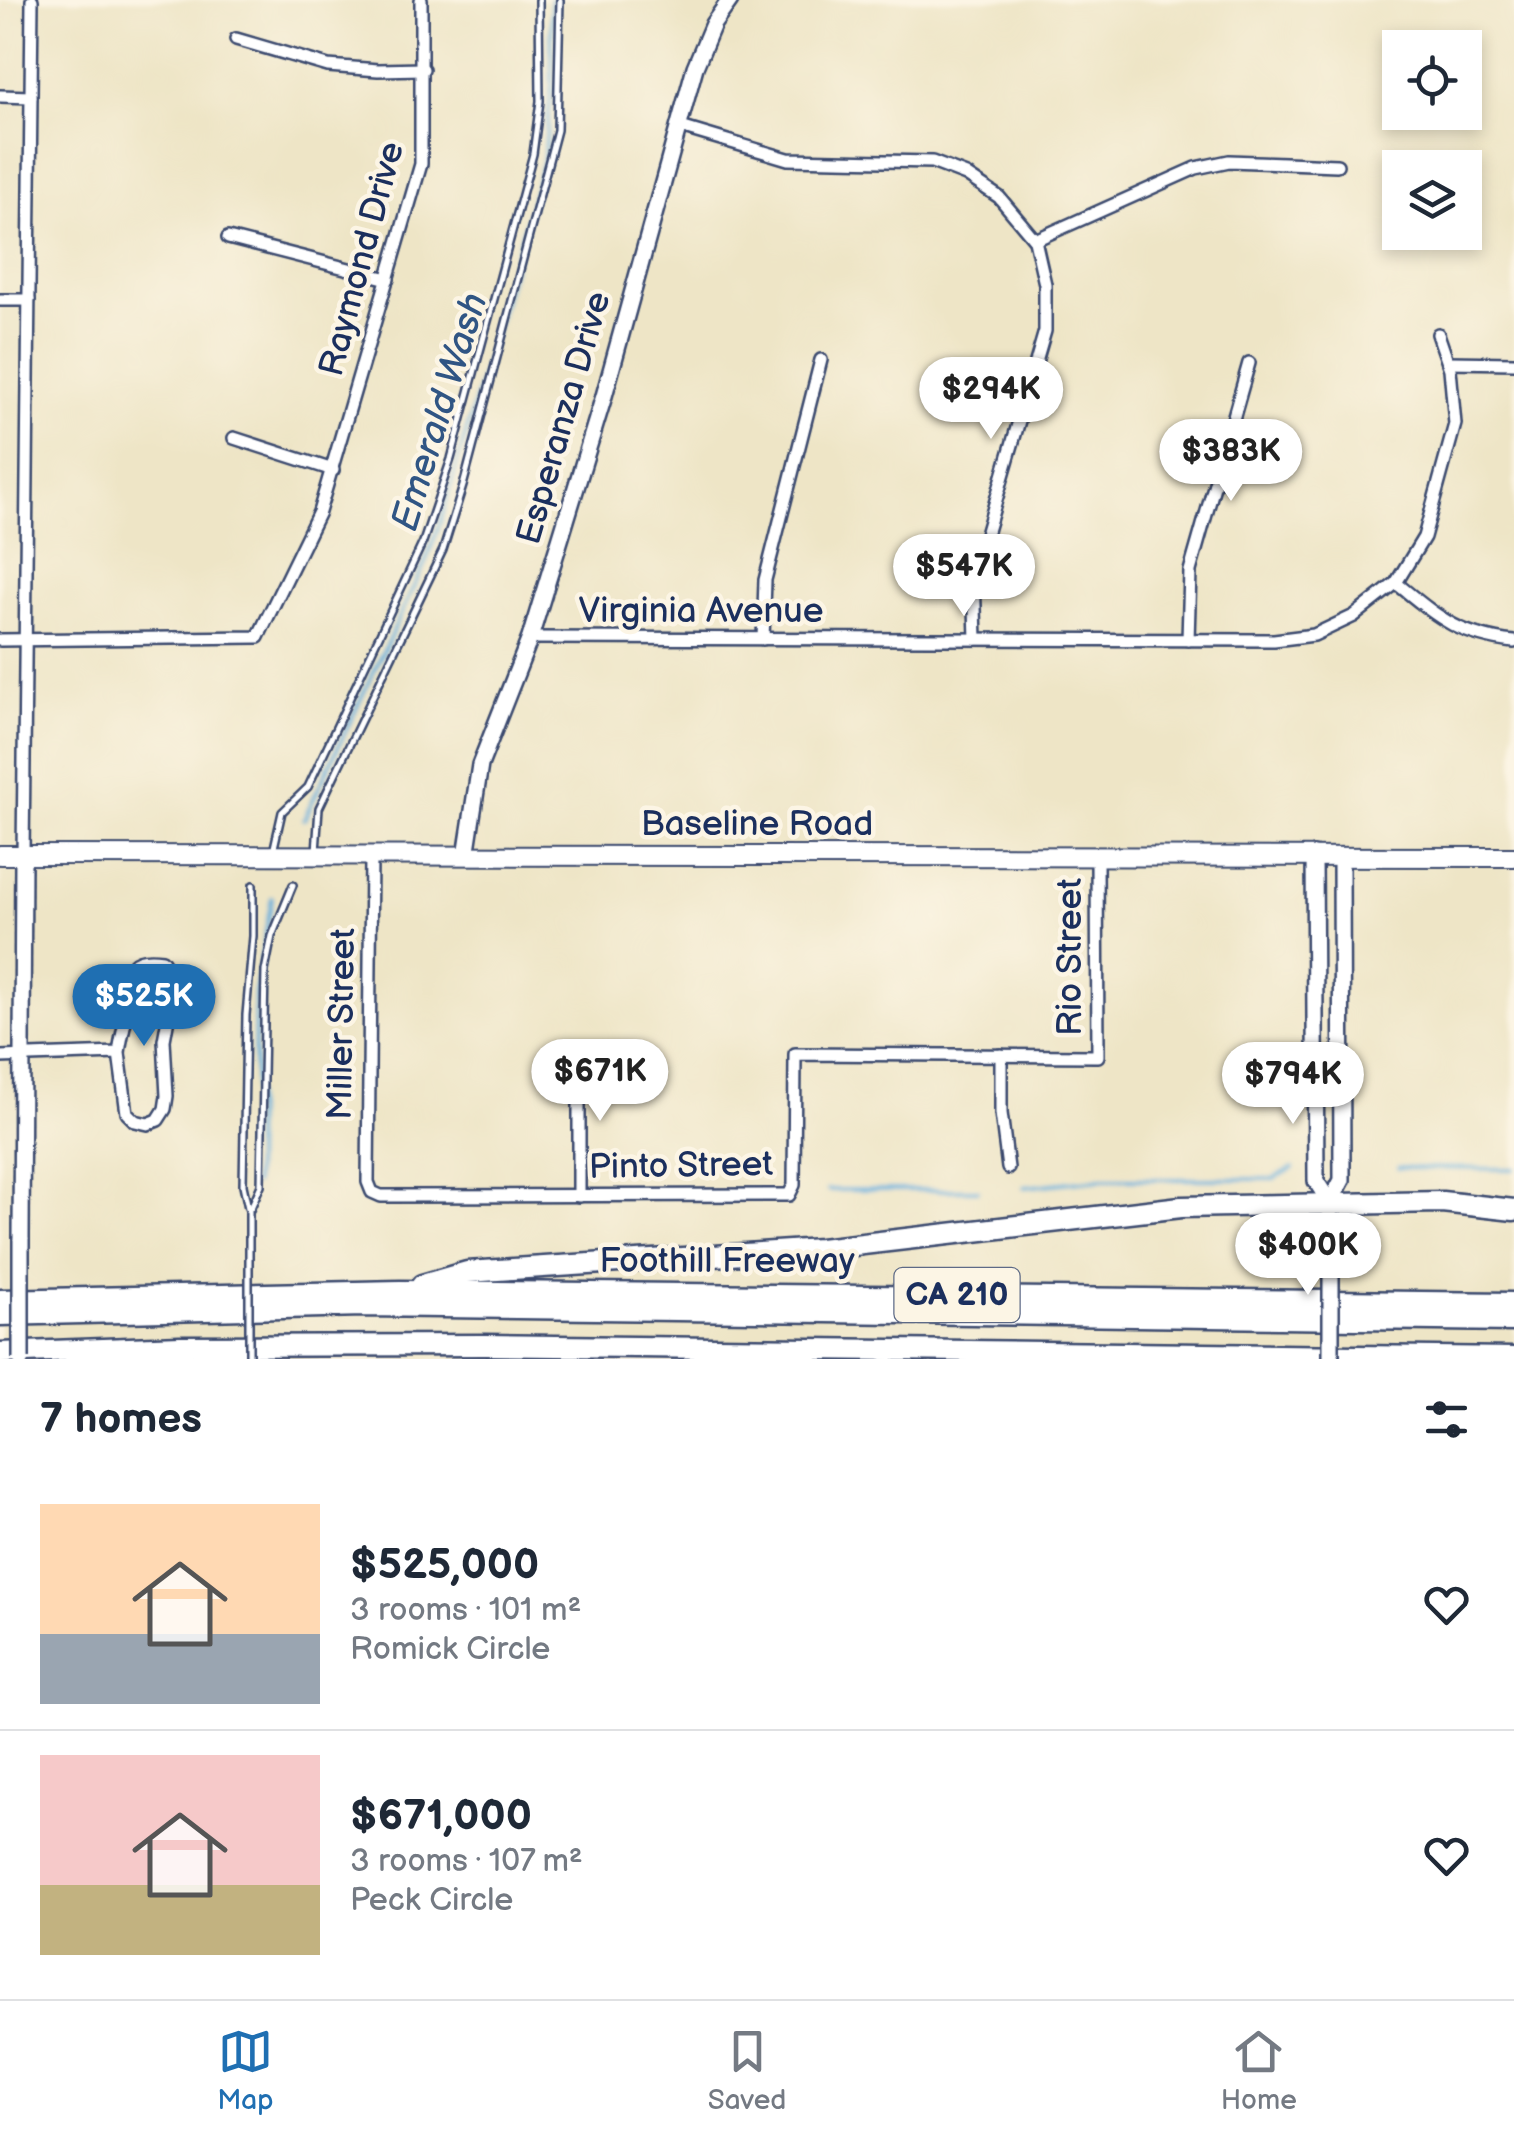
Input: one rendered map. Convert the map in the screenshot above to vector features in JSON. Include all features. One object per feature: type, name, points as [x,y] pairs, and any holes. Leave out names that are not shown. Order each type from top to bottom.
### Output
[{"type":"highway","points":[[400,1291],[467,1272],[820,1249],[1182,1206],[1442,1202],[1514,1210]]},
{"type":"highway","name":"Foothill Freeway","points":[[0,1300],[400,1291],[1514,1303]]},
{"type":"highway","points":[[0,1315],[364,1306],[1514,1321]]},
{"type":"highway","points":[[0,1353],[200,1346],[486,1345],[1514,1358]]},
{"type":"main road","name":"Esperanza Drive","points":[[466,856],[480,764],[530,638],[604,396],[677,126],[703,46],[730,0]]},
{"type":"main road","name":"Baseline Road","points":[[0,855],[1514,857]]},
{"type":"main road","points":[[21,1359],[24,855]]},
{"type":"main road","points":[[1314,855],[1316,1181],[1330,1203]]},
{"type":"main road","points":[[1331,1359],[1330,1203],[1342,1180],[1341,856]]},
{"type":"street","points":[[24,855],[32,0]]},
{"type":"street","name":"Raymond Drive","points":[[26,640],[258,637],[318,512],[333,470],[422,164],[422,0]]},
{"type":"street","points":[[236,39],[328,66],[423,69]]},
{"type":"street","points":[[0,96],[31,97]]},
{"type":"street","points":[[677,126],[788,159],[932,162],[966,175],[999,197],[1034,240],[1045,284],[1045,331],[974,576],[976,640]]},
{"type":"street","points":[[1034,240],[1196,168],[1229,161],[1337,165]]},
{"type":"street","points":[[228,238],[388,279]]},
{"type":"street","points":[[0,300],[30,300]]},
{"type":"street","points":[[1438,334],[1448,362],[1455,424],[1424,536],[1396,583],[1445,623],[1478,637],[1514,642]]},
{"type":"street","points":[[764,639],[766,580],[821,360]]},
{"type":"street","points":[[1448,362],[1514,363]]},
{"type":"street","points":[[1188,640],[1190,571],[1249,363]]},
{"type":"street","points":[[234,438],[333,470]]},
{"type":"street","name":"Virginia Avenue","points":[[530,638],[1274,640],[1314,635],[1354,616],[1396,583]]},
{"type":"street","points":[[0,640],[26,640]]},
{"type":"street","name":"Miller Street","points":[[371,855],[368,1182],[372,1192]]},
{"type":"street","name":"Rio Street","points":[[1097,858],[1098,1056]]},
{"type":"street","points":[[147,958],[162,960],[175,980],[164,1040],[168,1096],[158,1120],[148,1124],[135,1121],[127,1113],[119,1052],[128,1008],[128,973],[134,963],[147,958]]},
{"type":"street","points":[[0,1057],[119,1052]]},
{"type":"street","points":[[579,1053],[579,1196]]},
{"type":"street","name":"Pinto Street","points":[[372,1192],[381,1196],[789,1195],[794,1185],[795,1054],[1098,1056]]},
{"type":"street","points":[[1001,1055],[1008,1168]]},
{"type":"lane","points":[[273,855],[282,812],[308,787],[423,542],[450,459],[533,154],[540,101],[539,0]]},
{"type":"lane","points":[[316,855],[319,808],[443,550],[462,486],[558,130],[560,0]]},
{"type":"lane","points":[[249,1359],[249,1210],[243,1185],[253,886]]},
{"type":"lane","points":[[249,1210],[261,1185],[266,972],[272,936],[293,886]]},
{"type":"waterway","name":"Emerald Wash","points":[[304,819],[425,563],[441,521],[544,157],[552,85],[551,0]]},
{"type":"waterway","name":"Emerald Wash","points":[[254,1184],[255,994],[272,898]]},
{"type":"waterway","points":[[1024,1187],[1100,1179],[1273,1179],[1293,1168]]},
{"type":"waterway","points":[[1398,1168],[1514,1169]]},
{"type":"waterway","points":[[828,1190],[978,1190]]}]
